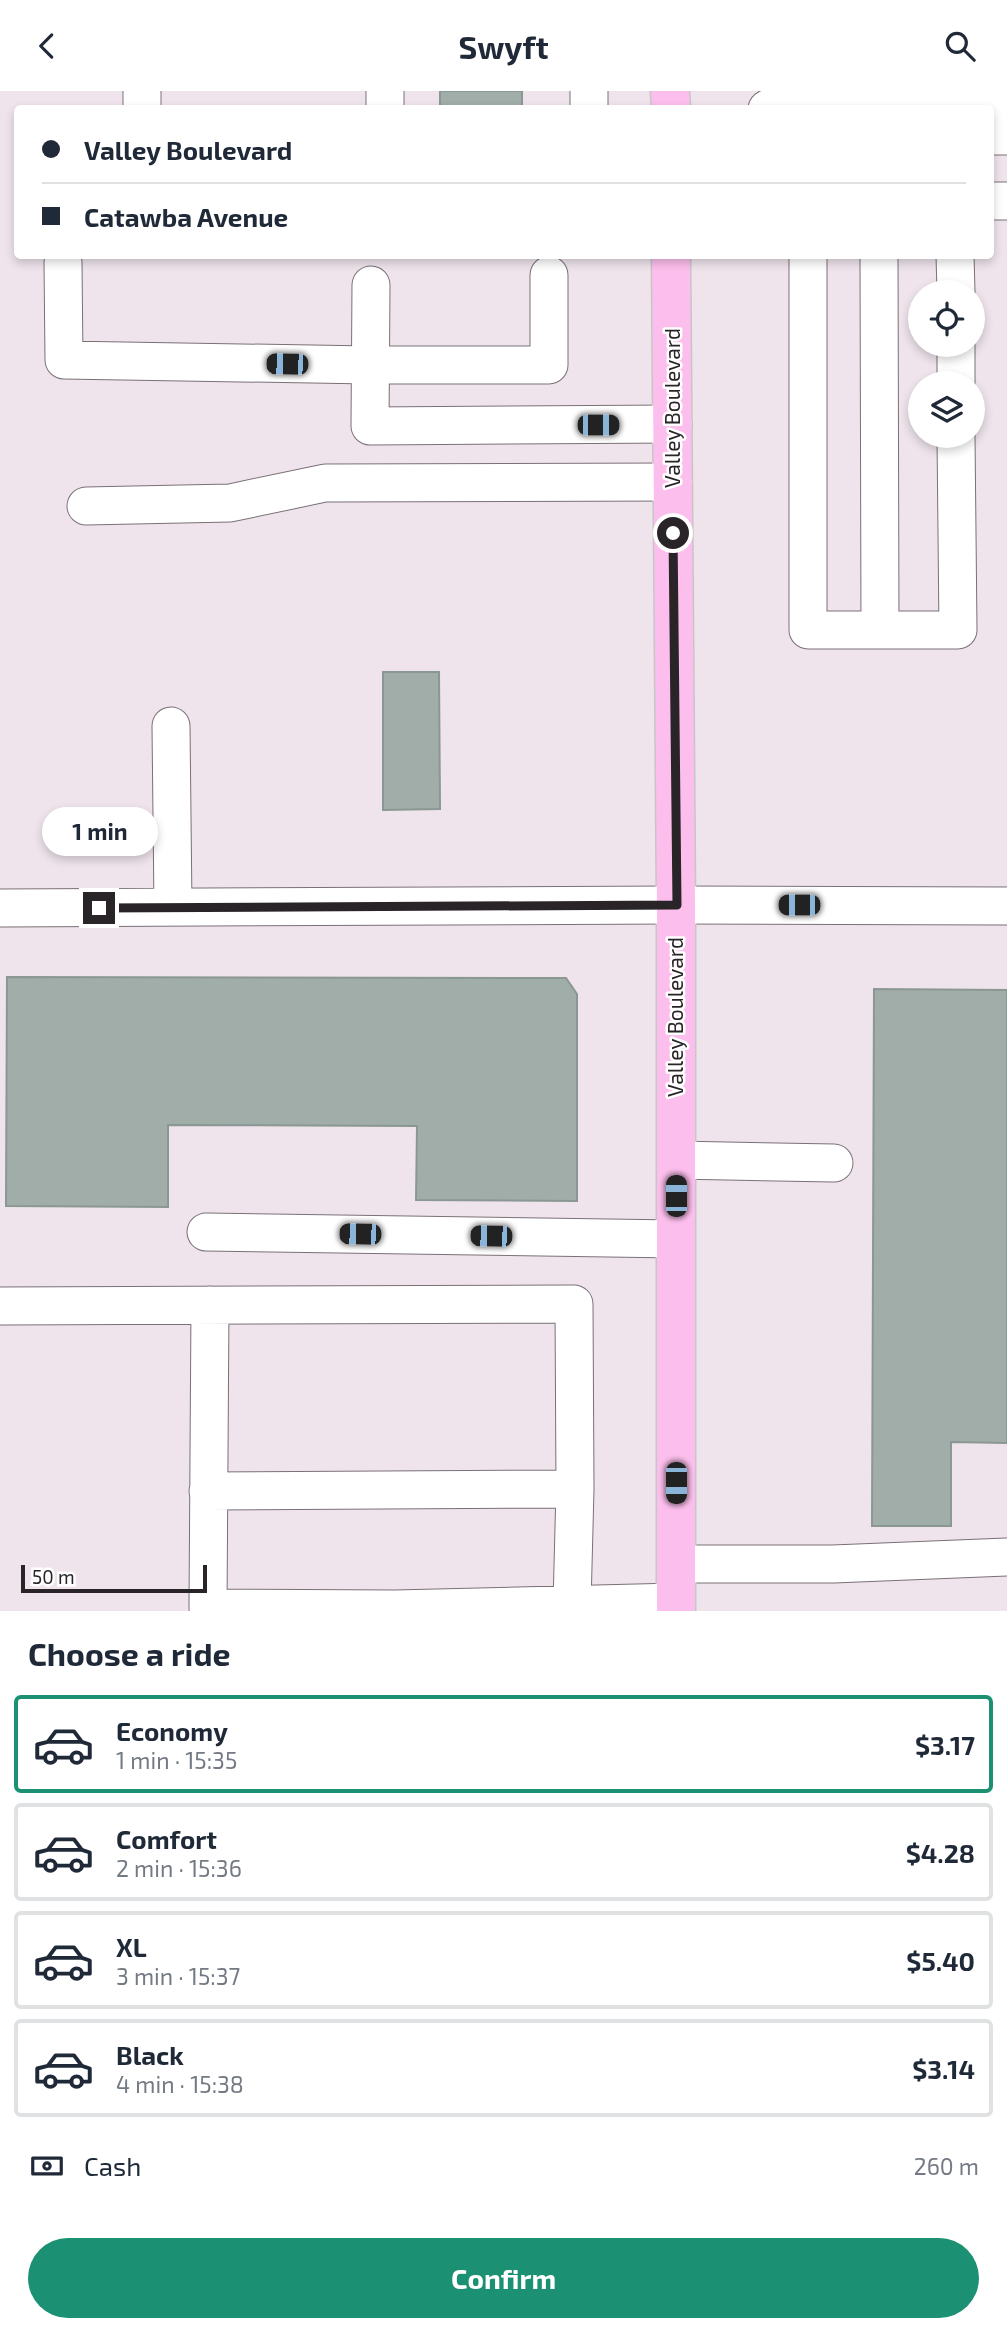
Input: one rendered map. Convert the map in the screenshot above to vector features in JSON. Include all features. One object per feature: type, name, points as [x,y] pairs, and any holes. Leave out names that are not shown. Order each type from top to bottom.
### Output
[{"type":"main road","name":"Valley Boulevard","points":[[671,259],[677,905],[676,1607]]},
{"type":"street","points":[[774,105],[1007,103]]},
{"type":"street","points":[[808,259],[808,630],[958,631],[956,448]]},
{"type":"street","points":[[879,259],[880,631]]},
{"type":"street","points":[[955,259],[956,280]]},
{"type":"street","points":[[63,262],[64,360],[549,365],[549,275]]},
{"type":"street","points":[[371,285],[370,426],[673,424]]},
{"type":"street","points":[[86,506],[230,503],[325,483],[673,482]]},
{"type":"street","points":[[171,726],[173,907]]},
{"type":"street","points":[[0,908],[1007,906]]},
{"type":"street","points":[[676,1160],[834,1163]]},
{"type":"street","points":[[205,1231],[676,1239]]},
{"type":"street","points":[[0,1306],[574,1304],[575,1489],[572,1605]]},
{"type":"street","points":[[210,1305],[208,1608],[395,1609],[572,1605],[676,1607]]},
{"type":"street","points":[[208,1490],[575,1489]]},
{"type":"street","points":[[676,1564],[833,1564],[1007,1557]]},
{"type":"building","points":[[440,91],[522,91],[522,105],[440,105]]},
{"type":"building","points":[[383,672],[439,672],[440,809],[383,810]]},
{"type":"building","points":[[7,977],[566,978],[577,994],[577,1201],[416,1200],[417,1126],[168,1125],[168,1207],[6,1206]]},
{"type":"building","points":[[874,989],[1007,990],[1007,1443],[951,1442],[951,1526],[872,1526]]},
{"type":"route","points":[[99,908],[677,905],[673,533]]}]
